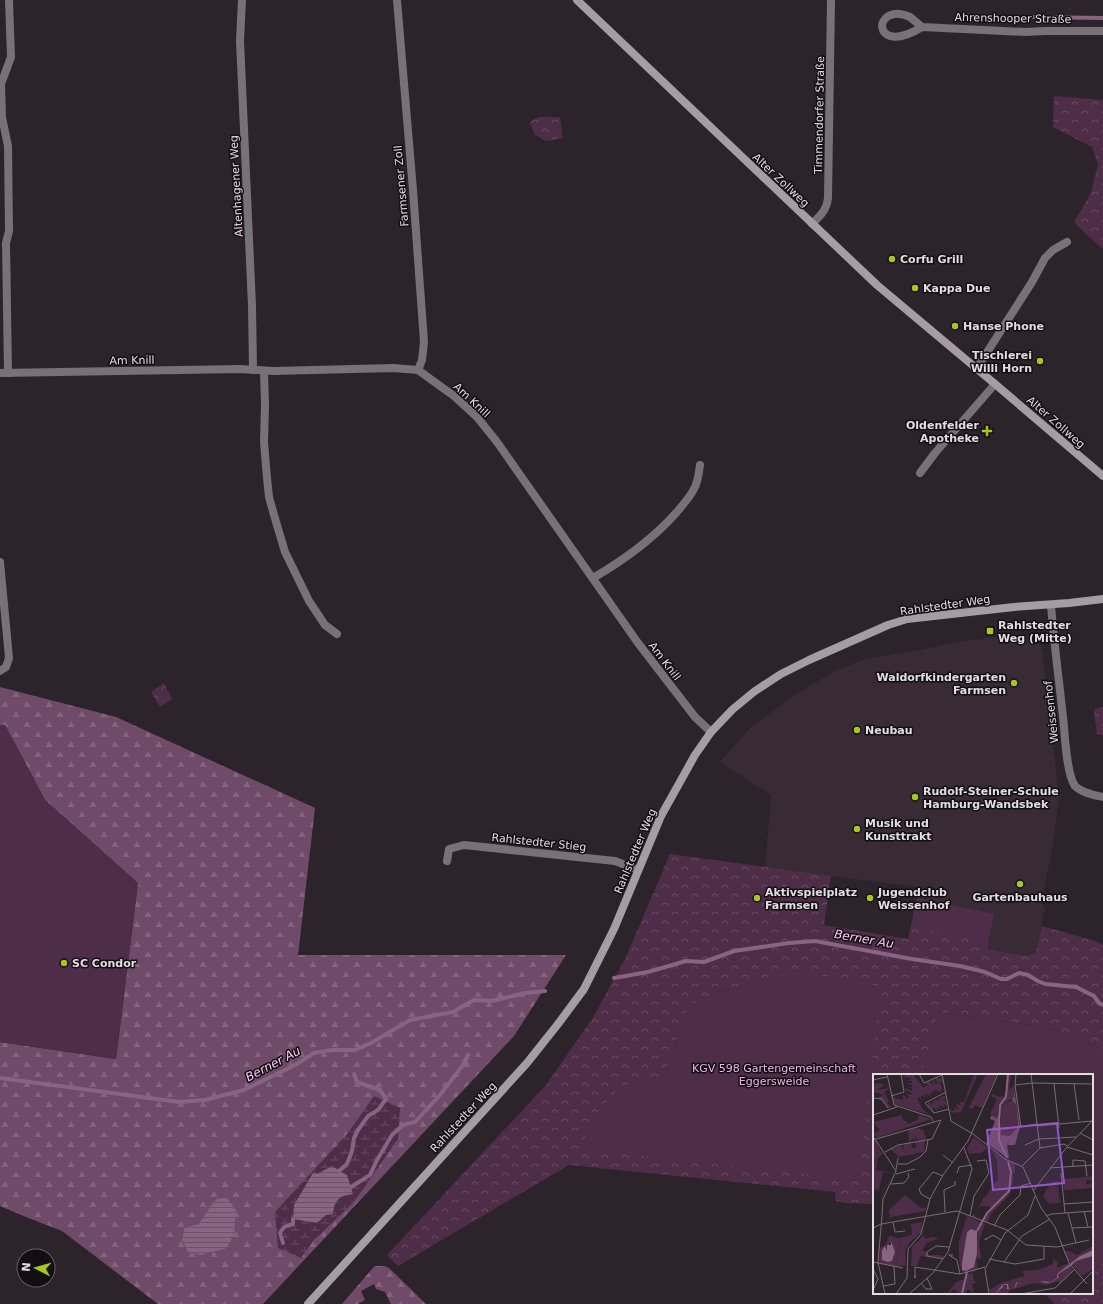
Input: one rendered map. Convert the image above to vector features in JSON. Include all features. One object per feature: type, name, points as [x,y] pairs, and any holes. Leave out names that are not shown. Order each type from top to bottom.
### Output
[{"type":"main road","name":"Alter Zollweg","points":[[577,0],[877,286],[977,368],[1103,476]]},
{"type":"main road","name":"Rahlstedter Weg","points":[[308,1304],[527,1063],[584,988],[614,929],[661,816],[695,756],[711,732],[733,709],[781,674],[907,619],[1103,599]]},
{"type":"street","points":[[4,373],[6,243],[9,231],[8,146],[2,117],[2,84],[11,57],[9,0]]},
{"type":"street","name":"Altenhagener Weg","points":[[242,0],[240,40],[252,305],[253,370]]},
{"type":"street","name":"Farmsener Zoll","points":[[397,0],[424,342],[422,360],[418,370]]},
{"type":"street","name":"Timmendorfer Straße","points":[[812,224],[825,211],[828,198],[831,0]]},
{"type":"street","name":"Ahrenshooper Straße","points":[[922,27],[1025,32],[1103,31]]},
{"type":"street","points":[[977,368],[1046,258],[1053,250],[1067,242]]},
{"type":"street","name":"Am Knill","points":[[4,373],[264,371],[376,368],[418,370],[454,396],[477,417],[497,442],[638,643],[695,717],[711,732]]},
{"type":"street","points":[[264,371],[264,442],[268,484],[274,515],[285,552],[306,596],[325,625],[337,634]]},
{"type":"street","points":[[920,473],[995,384]]},
{"type":"street","points":[[593,578],[638,549],[667,522],[683,505],[695,488],[700,465]]},
{"type":"street","points":[[0,562],[9,658],[6,667],[0,671]]},
{"type":"street","name":"Weissenhof","points":[[1051,605],[1054,647],[1065,743],[1071,779],[1079,789],[1092,795],[1103,797]]},
{"type":"street","name":"Rahlstedter Stieg","points":[[447,861],[449,849],[464,845],[615,861],[638,870]]},
{"type":"shaded area","name":"Rudolf-Steiner-Schule Hamburg-Wandsbek","points":[[994,637],[1032,638],[1042,647],[1059,798],[1051,856],[1041,901],[1045,909],[1036,952],[1028,956],[989,950],[988,943],[994,914],[917,898],[919,887],[765,868],[771,795],[720,762],[750,728],[791,697],[833,672],[865,659],[951,643]]},
{"type":"shaded area","points":[[332,1166],[347,1175],[353,1194],[338,1199],[333,1214],[326,1215],[317,1223],[293,1219],[294,1205],[313,1173],[317,1174]]},
{"type":"shaded area","points":[[227,1198],[236,1210],[234,1235],[225,1249],[201,1255],[188,1252],[182,1239],[185,1227],[199,1224],[217,1199]]},
{"type":"green space","points":[[1054,96],[1103,100],[1103,249],[1074,222],[1091,193],[1098,164],[1092,147],[1053,127]]},
{"type":"green space","points":[[539,117],[560,117],[563,138],[546,141],[535,135],[530,122]]},
{"type":"green space","points":[[164,683],[172,699],[160,707],[151,692]]},
{"type":"green space","points":[[0,687],[116,717],[315,808],[298,955],[566,955],[514,1036],[263,1304],[158,1304],[62,1231],[0,1206],[0,1042],[116,1059],[138,883],[45,800],[5,725],[0,725]],"holes":[[[199,1224],[225,1249],[201,1255],[185,1227]]]},
{"type":"green space","points":[[1103,707],[1103,735],[1097,734],[1094,712],[1095,709]]},
{"type":"green space","name":"SC Condor","points":[[0,725],[5,725],[45,800],[138,883],[116,1059],[0,1042]]},
{"type":"green space","points":[[670,854],[831,876],[824,925],[908,939],[917,898],[994,914],[988,943],[989,950],[1028,956],[1036,952],[1042,926],[1095,941],[1103,945],[1103,1049],[1050,1028],[939,1012],[921,1074],[873,1074],[873,1204],[844,1203],[836,1201],[835,1192],[569,1165],[398,1266],[387,1255],[546,1085],[592,1019],[626,957]],"holes":[[[758,979],[844,1178],[619,1088],[664,1076],[690,1005]]]},
{"type":"green space","points":[[917,898],[994,914],[988,943],[911,926]]},
{"type":"green space","name":"KGV 598 Gartengemeinschaft Eggersweide","points":[[793,974],[840,978],[881,987],[860,1166],[844,1178],[580,1149],[597,1113],[619,1088],[664,1076],[689,1005],[758,979]]},
{"type":"green space","points":[[938,1012],[1050,1028],[1103,1049],[1103,1263],[1093,1270],[1093,1074],[921,1074]]},
{"type":"green space","points":[[374,1096],[400,1108],[398,1139],[354,1202],[313,1241],[301,1258],[278,1248],[275,1212],[348,1133]]},
{"type":"green space","points":[[1103,1263],[1103,1304],[1055,1304],[1045,1294],[1093,1294],[1093,1270]]},
{"type":"green space","points":[[375,1266],[385,1266],[389,1268],[426,1304],[391,1304],[385,1292],[376,1289],[374,1284],[361,1291],[365,1300],[358,1304],[342,1304]]},
{"type":"waterway","points":[[1033,17],[1103,18]]},
{"type":"waterway","name":"Berner Au","points":[[614,978],[648,972],[686,961],[704,962],[734,951],[789,943],[815,941],[912,959],[960,966],[985,972],[1001,979],[1007,979],[1019,973],[1028,975],[1045,984],[1076,987],[1094,996],[1099,1003],[1103,1005]]},
{"type":"waterway","name":"Berner Au","points":[[0,1078],[179,1102],[205,1100],[244,1090],[297,1064],[314,1053],[331,1050],[355,1050],[371,1043],[410,1020],[453,1012],[474,1000],[492,1001],[525,993],[545,991]]},
{"type":"waterway","points":[[351,1187],[370,1175],[392,1135],[403,1125],[415,1122],[440,1095],[463,1065],[468,1055]]},
{"type":"waterway","points":[[339,1171],[347,1164],[352,1151],[354,1138],[358,1130],[368,1116],[378,1110],[386,1099],[380,1090],[357,1082],[354,1074]]},
{"type":"waterway","points":[[283,1243],[280,1233],[284,1227],[293,1224],[293,1219]]},
{"type":"place","name":"Corfu Grill","points":[[892,259]]},
{"type":"place","name":"Kappa Due","points":[[915,288]]},
{"type":"place","name":"Hanse Phone","points":[[955,326]]},
{"type":"place","name":"Tischlerei Willi Horn","points":[[1040,361]]},
{"type":"place","name":"Oldenfelder Apotheke","points":[[987,431]]},
{"type":"place","name":"Rahlstedter Weg (Mitte)","points":[[990,631]]},
{"type":"place","name":"Waldorfkindergarten Farmsen","points":[[1014,683]]},
{"type":"place","name":"Neubau","points":[[857,730]]},
{"type":"place","name":"Rudolf-Steiner-Schule Hamburg-Wandsbek","points":[[915,797]]},
{"type":"place","name":"Musik und Kunsttrakt","points":[[857,829]]},
{"type":"place","name":"Gartenbauhaus","points":[[1020,884]]},
{"type":"place","name":"Aktivspielplatz Farmsen","points":[[757,898]]},
{"type":"place","name":"Jugendclub Weissenhof","points":[[870,898]]},
{"type":"place","name":"SC Condor","points":[[64,963]]}]
